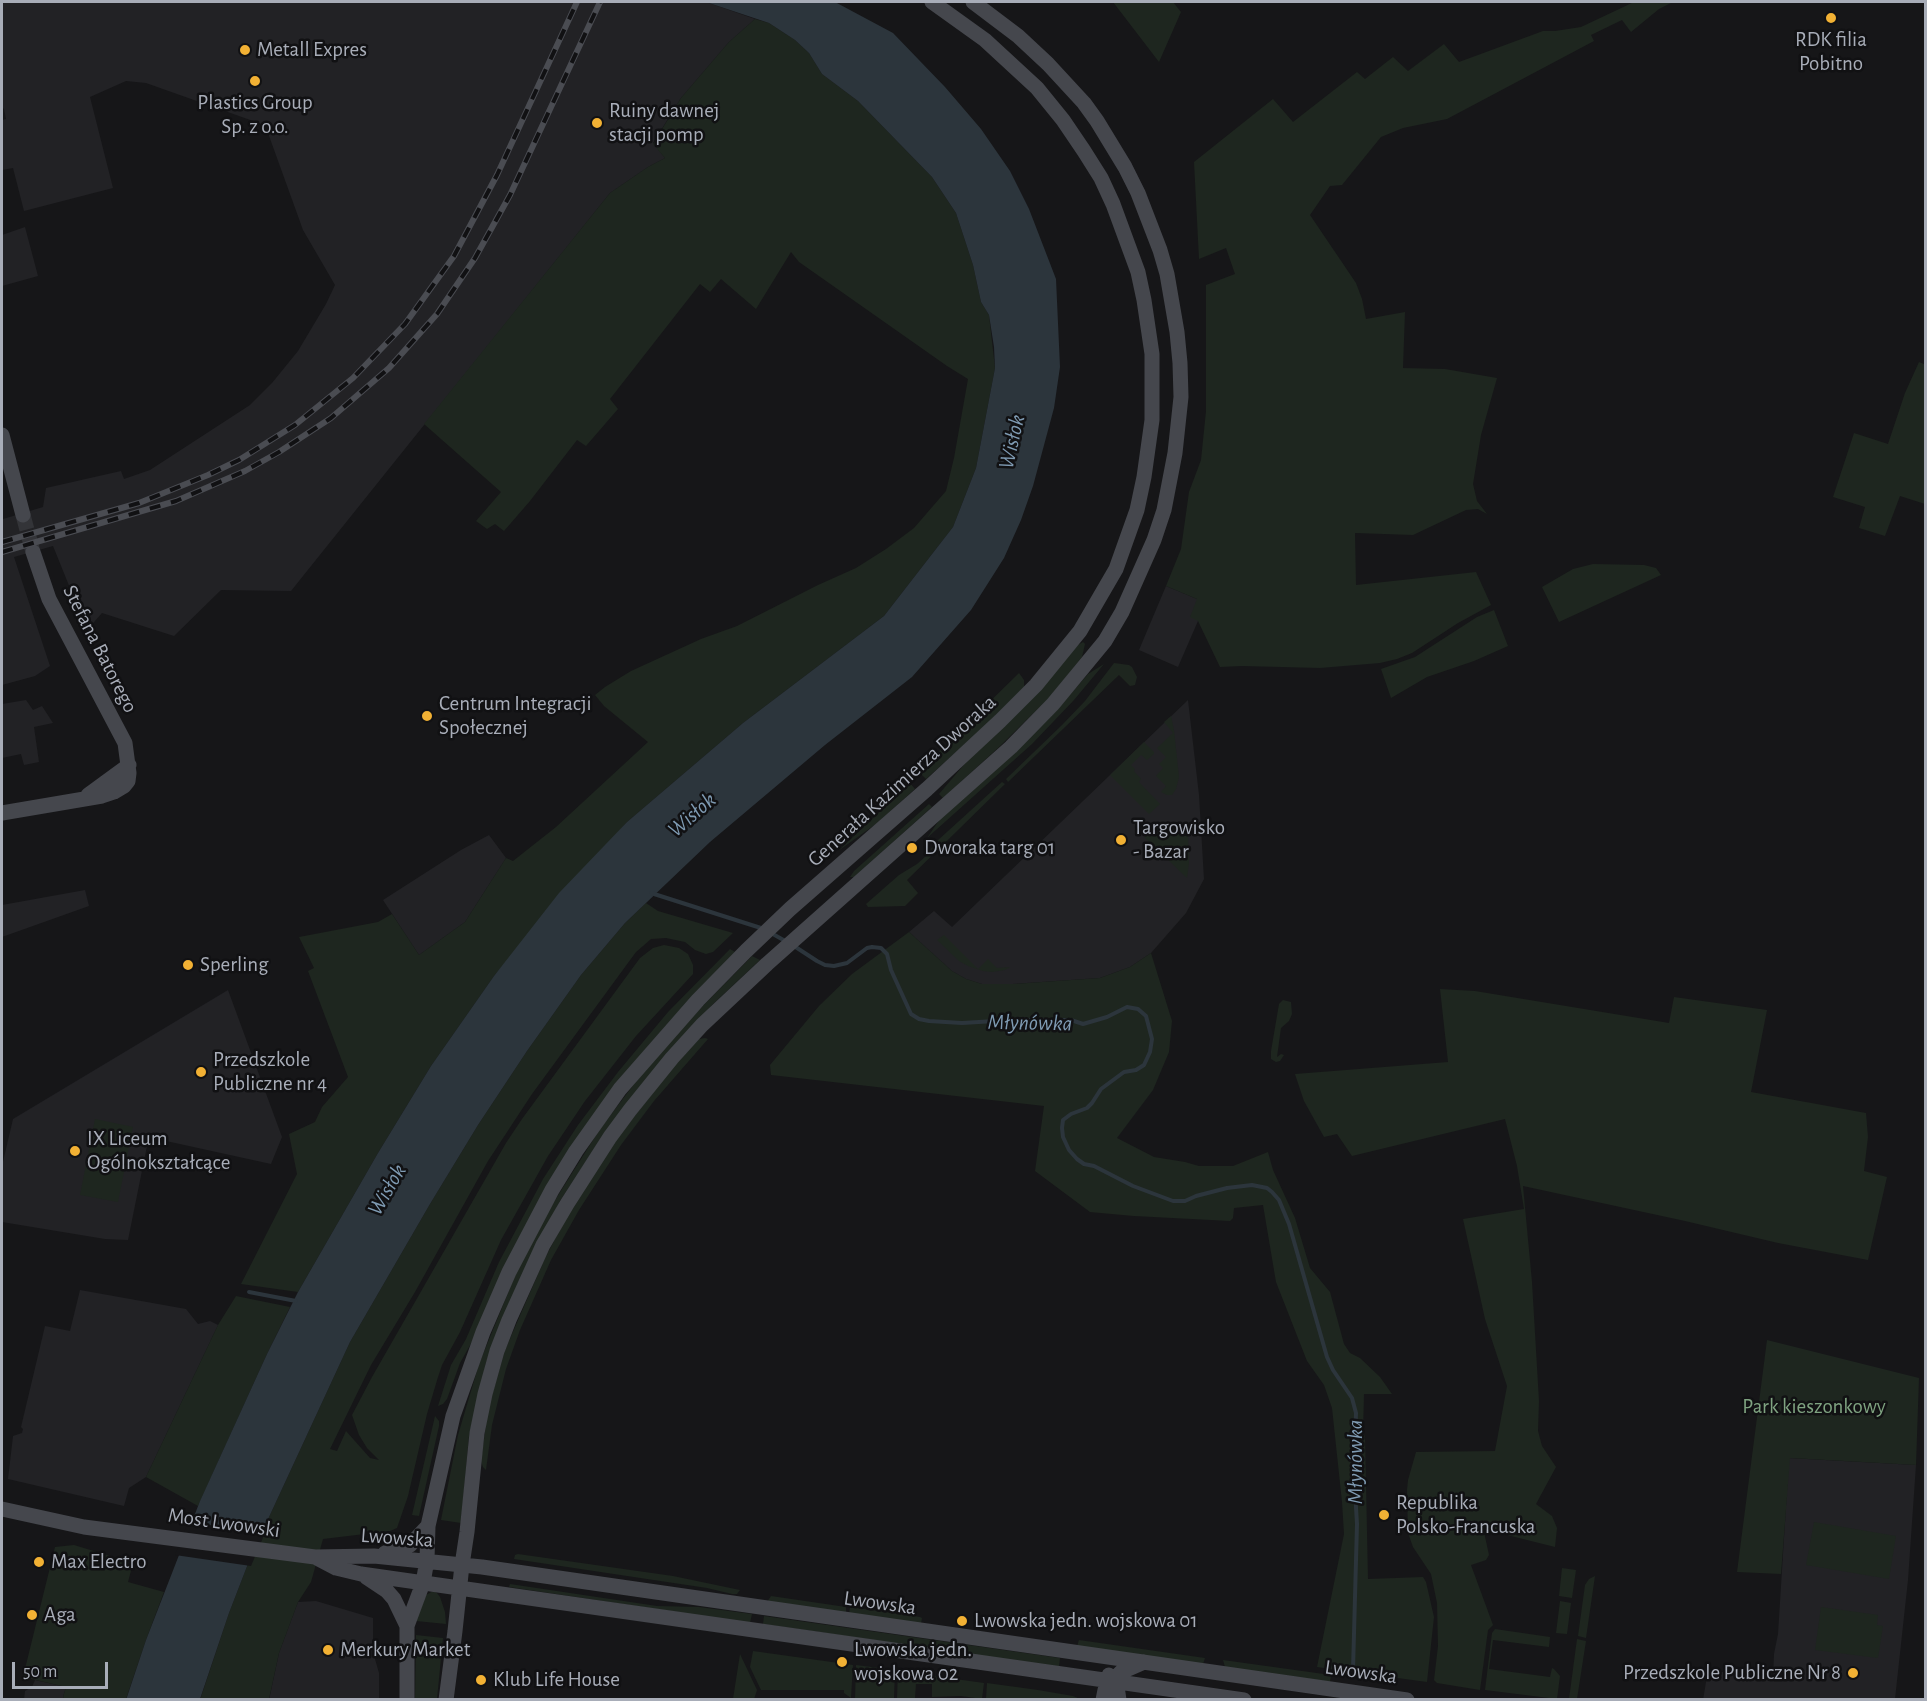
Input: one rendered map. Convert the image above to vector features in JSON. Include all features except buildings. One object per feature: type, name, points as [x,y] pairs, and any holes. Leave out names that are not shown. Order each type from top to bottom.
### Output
[{"type":"main road","name":"Generała Kazimierza Dworaka","points":[[407,1626],[423,1583],[428,1560],[428,1526],[453,1416],[468,1371],[508,1272],[576,1151],[620,1089],[681,1019],[746,951],[790,909],[927,789],[1025,697],[1083,626],[1116,569],[1137,510],[1149,445],[1152,354],[1138,272],[1113,204],[1101,178],[1063,120],[1037,88],[985,40],[932,2]]},
{"type":"main road","points":[[446,1700],[477,1433],[485,1394],[497,1351],[509,1320],[543,1245],[591,1164],[636,1102],[702,1025],[767,964],[1011,747],[1053,704],[1105,641],[1122,612],[1148,557],[1164,510],[1175,453],[1181,397],[1180,363],[1173,302],[1160,250],[1138,193],[1112,144],[1083,103],[1048,64],[973,2]]},
{"type":"main road","points":[[2,435],[23,515]]},
{"type":"main road","name":"Stefana Batorego","points":[[2,813],[84,798],[129,765],[125,743],[50,599],[33,552]]},
{"type":"main road","name":"Most Lwowski","points":[[2,1509],[84,1527],[315,1557]]},
{"type":"main road","points":[[374,1556],[394,1552],[410,1545],[428,1526]]},
{"type":"main road","name":"Lwowska","points":[[315,1557],[374,1556],[462,1564],[1407,1700]]},
{"type":"main road","name":"Lwowska","points":[[315,1557],[336,1568],[361,1574],[1244,1700]]},
{"type":"main road","points":[[361,1574],[387,1591],[394,1599],[407,1626],[407,1700]]},
{"type":"main road","points":[[1086,1654],[1103,1665],[1113,1680],[1119,1700]]},
{"type":"main road","points":[[1066,1674],[1090,1688],[1100,1700],[1113,1680],[1127,1669],[1144,1662]]},
{"type":"main road","points":[[1125,1700],[1149,1685]]},
{"type":"shaded area","points":[[2,2],[706,2],[755,19],[729,42],[681,98],[653,143],[665,158],[610,193],[291,591],[221,590],[174,636],[102,613],[87,630],[53,546],[14,557],[50,666],[35,676],[2,685],[2,517],[3,519],[43,507],[46,488],[121,471],[124,479],[150,470],[250,405],[272,383],[298,351],[335,285],[303,230],[268,133],[270,127],[146,83],[126,81],[90,97],[113,188],[24,211],[13,168],[2,170],[2,120],[6,119],[2,107]]},
{"type":"shaded area","points":[[25,227],[38,276],[2,286],[2,235]]},
{"type":"shaded area","points":[[1166,586],[1197,599],[1198,621],[1178,667],[1139,650]]},
{"type":"shaded area","points":[[26,700],[33,710],[42,706],[53,723],[34,727],[39,762],[24,765],[21,754],[2,758],[2,704]]},
{"type":"shaded area","name":"Targowisko - Bazar","points":[[1188,700],[1199,795],[1204,879],[1186,913],[1151,953],[1130,967],[1100,978],[982,984],[952,971],[909,932],[934,911],[952,927]]},
{"type":"shaded area","points":[[489,835],[506,858],[465,922],[419,955],[383,900],[461,850]]},
{"type":"shaded area","points":[[85,890],[89,906],[2,937],[2,905]]},
{"type":"shaded area","points":[[228,990],[282,1137],[271,1164],[157,1139],[148,1141],[128,1240],[105,1239],[2,1222],[2,1166],[13,1119]]},
{"type":"shaded area","points":[[80,1290],[186,1309],[198,1324],[210,1321],[218,1325],[146,1477],[129,1488],[124,1506],[8,1479],[13,1436],[22,1433],[21,1427],[45,1326],[70,1331]]},
{"type":"shaded area","points":[[1789,1458],[1916,1465],[1908,1580],[1895,1699],[1703,1700],[1708,1670],[1773,1679]]},
{"type":"shaded area","name":"Merkury Market","points":[[316,1601],[373,1618],[373,1652],[379,1673],[379,1699],[269,1700],[279,1653],[298,1602]]},
{"type":"shaded area","points":[[35,1680],[66,1687],[63,1697],[65,1699],[24,1700],[25,1691],[32,1687]]},
{"type":"green space","points":[[1113,2],[1173,2],[1181,12],[1159,62]]},
{"type":"green space","points":[[1634,2],[1673,2],[1659,9],[1631,32],[1622,20],[1591,35],[1594,41],[1447,119],[1403,128],[1381,137],[1342,185],[1330,186],[1310,215],[1356,283],[1366,319],[1405,312],[1403,368],[1445,369],[1497,378],[1481,435],[1473,484],[1477,501],[1487,514],[1478,509],[1466,510],[1413,535],[1355,533],[1356,585],[1476,572],[1491,605],[1412,653],[1380,663],[1320,668],[1220,667],[1198,621],[1190,617],[1197,599],[1166,586],[1181,549],[1189,492],[1201,460],[1206,411],[1206,285],[1235,274],[1226,248],[1199,259],[1194,162],[1273,99],[1293,122],[1357,72],[1365,79],[1393,57],[1408,71],[1444,44],[1459,62],[1543,31],[1581,27]]},
{"type":"green space","points":[[755,19],[769,23],[795,40],[809,53],[822,74],[858,101],[932,177],[956,213],[973,265],[981,302],[989,315],[995,368],[976,468],[953,527],[884,616],[743,723],[627,822],[494,976],[431,1066],[298,1292],[241,1284],[297,1174],[289,1134],[315,1122],[322,1107],[348,1077],[308,971],[314,968],[299,937],[378,922],[392,914],[419,955],[465,922],[506,858],[513,861],[556,827],[648,742],[604,706],[595,695],[631,671],[701,639],[737,626],[856,568],[914,528],[946,491],[968,379],[799,262],[791,252],[756,309],[721,279],[710,292],[700,284],[610,399],[618,409],[586,446],[577,440],[504,531],[495,524],[487,529],[476,521],[501,492],[424,424],[610,193],[665,158],[653,144],[681,98],[729,42]]},
{"type":"green space","points":[[1919,362],[1926,365],[1925,504],[1900,496],[1885,536],[1859,528],[1865,507],[1833,497],[1854,433],[1888,444],[1905,393]]},
{"type":"green space","points":[[1593,564],[1644,565],[1656,568],[1661,575],[1559,622],[1542,587],[1573,569]]},
{"type":"green space","points":[[1494,610],[1508,646],[1474,661],[1427,677],[1391,698],[1381,669],[1415,657],[1477,617]]},
{"type":"green space","points":[[1083,642],[1085,644],[1082,657],[1052,695],[943,798],[939,794],[968,760]]},
{"type":"green space","points":[[1114,663],[1132,667],[1137,677],[1135,685],[1130,686],[1119,675],[1008,782],[1006,779],[1085,701]]},
{"type":"green space","points":[[1104,664],[1032,744],[927,838],[940,819],[1055,712],[1088,674]]},
{"type":"green space","points":[[1019,673],[1024,680],[1024,687],[983,728],[926,779],[921,774],[921,769]]},
{"type":"green space","points":[[1171,716],[1179,777],[1172,795],[1167,795],[1161,792],[1166,786],[1156,776],[1163,768],[1159,764],[1166,757],[1157,748],[1173,733],[1164,722]]},
{"type":"green space","points":[[1144,742],[1154,754],[1147,760],[1141,755],[1131,765],[1141,779],[1139,782],[1160,804],[1149,814],[1110,775]]},
{"type":"green space","points":[[909,782],[915,789],[876,824],[838,851],[886,806]]},
{"type":"green space","points":[[1002,782],[1005,784],[907,880],[918,893],[905,906],[868,907],[866,904],[899,875],[926,856],[937,841]]},
{"type":"green space","points":[[929,804],[932,807],[854,877],[850,877],[854,871]]},
{"type":"green space","points":[[1167,822],[1179,825],[1188,835],[1187,878],[1144,837],[1156,826]]},
{"type":"green space","points":[[646,903],[658,911],[733,933],[713,952],[706,954],[695,950],[685,942],[666,938],[651,939],[636,952],[532,1094],[488,1161],[415,1292],[371,1365],[330,1449],[337,1451],[346,1431],[370,1458],[379,1460],[367,1448],[359,1435],[352,1415],[506,1143],[640,958],[653,948],[664,945],[679,948],[688,954],[693,965],[693,974],[636,1036],[585,1101],[548,1156],[501,1240],[460,1332],[442,1365],[427,1414],[408,1496],[397,1528],[390,1531],[323,1539],[311,1582],[298,1602],[279,1653],[269,1699],[200,1700],[251,1556],[350,1342],[478,1125],[527,1051],[581,975],[625,923]]},
{"type":"green space","points":[[909,932],[952,971],[982,984],[1100,978],[1130,967],[1151,953],[1172,1021],[1169,1052],[1153,1090],[1117,1138],[1154,1157],[1199,1166],[1233,1166],[1268,1152],[1273,1170],[1295,1218],[1310,1268],[1330,1292],[1344,1344],[1350,1353],[1360,1358],[1380,1377],[1392,1394],[1364,1394],[1363,1434],[1365,1436],[1368,1579],[1423,1577],[1426,1582],[1434,1617],[1427,1682],[1317,1667],[1344,1534],[1332,1408],[1324,1385],[1307,1361],[1276,1282],[1263,1205],[1234,1208],[1233,1218],[1230,1221],[1090,1212],[1035,1171],[1044,1106],[771,1075],[770,1065],[819,1006],[852,974]]},
{"type":"green space","points":[[944,935],[978,969],[988,959],[997,968],[1010,967],[992,972],[983,971],[968,966],[959,961],[937,940]]},
{"type":"green space","points":[[730,949],[735,952],[669,1022],[620,1079],[460,1363],[447,1399],[438,1406],[451,1365],[466,1339],[499,1262],[543,1179],[578,1125],[618,1072],[668,1012]]},
{"type":"green space","points":[[752,956],[760,960],[711,1006],[602,1137],[560,1201],[503,1318],[486,1363],[469,1436],[461,1523],[441,1520],[458,1435],[479,1364],[517,1271],[550,1208],[600,1129],[641,1075],[692,1017]]},
{"type":"green space","points":[[1440,989],[1475,991],[1669,1023],[1674,997],[1767,1010],[1751,1092],[1866,1113],[1868,1137],[1864,1171],[1887,1177],[1868,1260],[1778,1243],[1523,1186],[1532,1282],[1539,1401],[1538,1431],[1542,1446],[1556,1467],[1536,1504],[1552,1516],[1557,1528],[1555,1547],[1503,1534],[1484,1532],[1489,1555],[1486,1560],[1471,1565],[1493,1625],[1488,1630],[1480,1690],[1437,1683],[1434,1680],[1438,1646],[1437,1603],[1431,1574],[1413,1547],[1408,1533],[1407,1490],[1416,1452],[1495,1451],[1507,1386],[1485,1319],[1463,1219],[1524,1209],[1517,1166],[1505,1119],[1352,1156],[1337,1134],[1324,1137],[1304,1101],[1295,1074],[1448,1062]]},
{"type":"green space","points":[[1283,1000],[1291,1002],[1292,1014],[1289,1021],[1281,1028],[1277,1057],[1284,1055],[1280,1061],[1276,1062],[1271,1059],[1271,1051],[1279,1004]]},
{"type":"green space","points":[[699,1039],[708,1039],[654,1101],[621,1145],[579,1210],[551,1260],[520,1330],[506,1369],[492,1425],[486,1470],[481,1461],[488,1409],[505,1350],[545,1258],[572,1207],[615,1141],[672,1068]]},
{"type":"green space","points":[[95,1119],[133,1127],[118,1202],[80,1195]]},
{"type":"green space","points":[[236,1296],[290,1307],[198,1506],[146,1477],[218,1325]]},
{"type":"green space","name":"Park kieszonkowy","points":[[1767,1340],[1919,1378],[1916,1465],[1790,1458],[1781,1574],[1737,1572]]},
{"type":"green space","points":[[435,1416],[439,1421],[439,1426],[419,1516],[412,1515]]},
{"type":"green space","points":[[1814,1522],[1896,1536],[1889,1579],[1806,1565]]},
{"type":"green space","points":[[74,1545],[133,1563],[128,1582],[164,1592],[126,1699],[65,1699],[63,1697],[66,1687],[23,1677],[55,1547]]},
{"type":"green space","points":[[518,1554],[673,1576],[740,1590],[737,1594],[732,1594],[707,1588],[514,1559]]},
{"type":"green space","points":[[1562,1568],[1576,1570],[1572,1598],[1559,1596]]},
{"type":"green space","points":[[1595,1576],[1586,1638],[1578,1636],[1585,1585]]},
{"type":"green space","points":[[510,1584],[657,1606],[699,1607],[752,1614],[750,1623],[509,1587]]},
{"type":"green space","points":[[433,1591],[440,1597],[446,1624],[416,1621],[426,1595]]},
{"type":"green space","points":[[771,1596],[846,1607],[846,1613],[767,1602]]},
{"type":"green space","points":[[1560,1601],[1571,1603],[1567,1634],[1556,1633]]},
{"type":"green space","points":[[850,1607],[920,1617],[922,1618],[921,1624],[849,1614]]},
{"type":"green space","points":[[1821,1607],[1878,1615],[1877,1625],[1883,1626],[1878,1658],[1815,1650]]},
{"type":"green space","points":[[764,1616],[1060,1658],[1059,1667],[763,1624]]},
{"type":"green space","points":[[1495,1629],[1550,1637],[1549,1647],[1493,1640],[1489,1669],[1550,1677],[1552,1668],[1560,1676],[1557,1699],[1485,1690],[1492,1633]]},
{"type":"green space","points":[[416,1635],[443,1638],[437,1699],[415,1699]]},
{"type":"green space","points":[[1577,1639],[1586,1641],[1577,1699],[1569,1699]]},
{"type":"green space","points":[[1079,1640],[1205,1658],[1203,1664],[1077,1646]]},
{"type":"green space","points":[[753,1651],[853,1665],[851,1698],[844,1693],[844,1690],[761,1690],[750,1667]]},
{"type":"green space","points":[[740,1654],[757,1690],[754,1699],[733,1699]]},
{"type":"green space","points":[[1223,1660],[1331,1675],[1330,1682],[1225,1667]]},
{"type":"green space","points":[[856,1665],[895,1670],[894,1698],[855,1699]]},
{"type":"green space","points":[[898,1671],[984,1683],[982,1699],[961,1696],[932,1697],[932,1684],[916,1684],[915,1698],[897,1698]]},
{"type":"green space","points":[[987,1683],[1073,1696],[1080,1699],[986,1699]]},
{"type":"water","name":"Wisłok","points":[[706,2],[835,2],[893,33],[945,87],[981,129],[1010,171],[1029,209],[1056,279],[1060,367],[1054,408],[1033,486],[1004,558],[971,610],[912,677],[825,745],[710,842],[625,923],[581,975],[478,1125],[350,1342],[251,1556],[200,1699],[126,1700],[146,1640],[200,1501],[267,1354],[298,1292],[431,1066],[494,976],[559,893],[627,822],[743,723],[884,616],[953,527],[976,468],[995,368],[994,347],[989,315],[981,302],[973,265],[956,213],[932,177],[858,101],[822,74],[809,53],[795,40],[769,23]]},
{"type":"pier","points":[[188,1522],[265,1533],[251,1566],[175,1555]]},
{"type":"waterway","name":"Młynówka","points":[[651,893],[764,929]]},
{"type":"waterway","name":"Młynówka","points":[[771,933],[787,942]]},
{"type":"waterway","name":"Młynówka","points":[[794,946],[817,961],[834,966],[847,963],[867,948],[881,948],[887,954],[891,970],[911,1014],[929,1021],[962,1023],[1071,1020],[1083,1024],[1107,1017],[1127,1007],[1138,1009],[1146,1016],[1152,1039],[1150,1052],[1144,1065],[1136,1070],[1124,1072],[1101,1089],[1087,1108],[1063,1120],[1063,1137],[1069,1150],[1084,1164],[1094,1166],[1133,1186],[1173,1201],[1185,1201],[1227,1188],[1252,1185],[1267,1188],[1279,1200],[1289,1224],[1327,1357],[1352,1398],[1356,1413],[1354,1474],[1357,1524],[1353,1670]]},
{"type":"waterway","points":[[249,1292],[296,1301]]},
{"type":"tunnel","points":[[23,515],[33,552]]},
{"type":"railway","points":[[2,542],[139,503],[208,475],[239,460],[295,425],[353,378],[405,324],[454,256],[497,175],[577,2]]},
{"type":"railway","points":[[2,552],[176,501],[245,471],[331,418],[389,368],[437,314],[475,258],[510,195],[600,2]]},
{"type":"place","name":"RDK filia Pobitno","points":[[1831,18]]},
{"type":"place","name":"Metall Expres","points":[[245,50]]},
{"type":"place","name":"Plastics Group Sp. z o.o.","points":[[255,81]]},
{"type":"place","name":"Ruiny dawnej stacji pomp","points":[[597,123]]},
{"type":"place","name":"Centrum Integracji Społecznej","points":[[427,716]]},
{"type":"place","name":"Targowisko - Bazar","points":[[1121,840]]},
{"type":"place","name":"Dworaka targ 01","points":[[912,848]]},
{"type":"place","name":"Sperling","points":[[188,965]]},
{"type":"place","name":"Przedszkole Publiczne nr 4","points":[[201,1072]]},
{"type":"place","name":"IX Liceum Ogólnokształcące","points":[[75,1151]]},
{"type":"place","name":"Republika Polsko-Francuska","points":[[1384,1515]]},
{"type":"place","name":"Max Electro","points":[[39,1562]]},
{"type":"place","name":"Aga","points":[[32,1615]]},
{"type":"place","name":"Lwowska jedn. wojskowa 01","points":[[962,1621]]},
{"type":"place","name":"Merkury Market","points":[[328,1650]]},
{"type":"place","name":"Lwowska jedn. wojskowa 02","points":[[842,1662]]},
{"type":"place","name":"Przedszkole Publiczne Nr 8","points":[[1853,1673]]},
{"type":"place","name":"Klub Life House","points":[[481,1680]]}]
